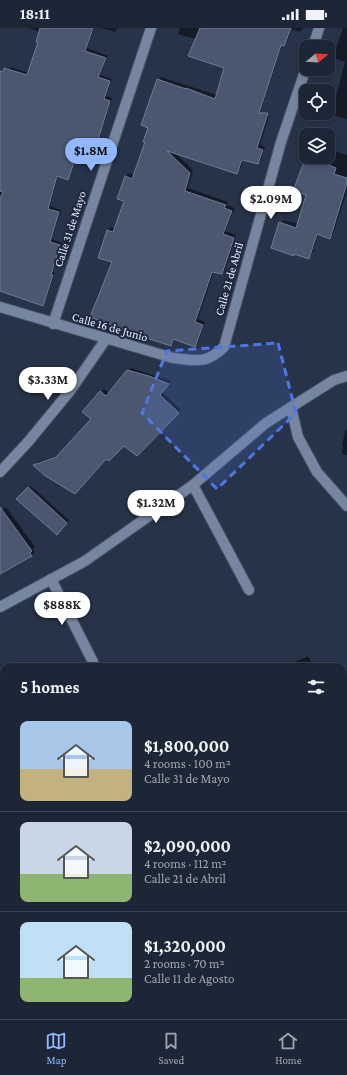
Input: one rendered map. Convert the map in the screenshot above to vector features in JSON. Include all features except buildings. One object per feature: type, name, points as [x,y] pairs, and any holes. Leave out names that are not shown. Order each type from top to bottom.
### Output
[{"type":"street","name":"Calle 31 de Mayo","points":[[53,324],[151,28]]},
{"type":"street","points":[[315,40],[319,28]]},
{"type":"street","name":"Calle 21 de Abril","points":[[213,357],[224,347],[281,142],[303,76]]},
{"type":"street","name":"Calle 16 de Junio","points":[[0,307],[53,324],[174,358],[204,360],[213,357]]},
{"type":"street","points":[[0,472],[28,442],[70,391],[106,339]]},
{"type":"street","points":[[0,607],[85,561],[193,485],[266,423],[334,380],[347,376]]},
{"type":"street","points":[[290,407],[298,437],[317,472],[347,506]]},
{"type":"street","points":[[193,485],[249,590]]},
{"type":"street","points":[[51,579],[93,662]]},
{"type":"highlighted area","points":[[278,343],[296,413],[217,489],[142,413],[167,351]]}]
